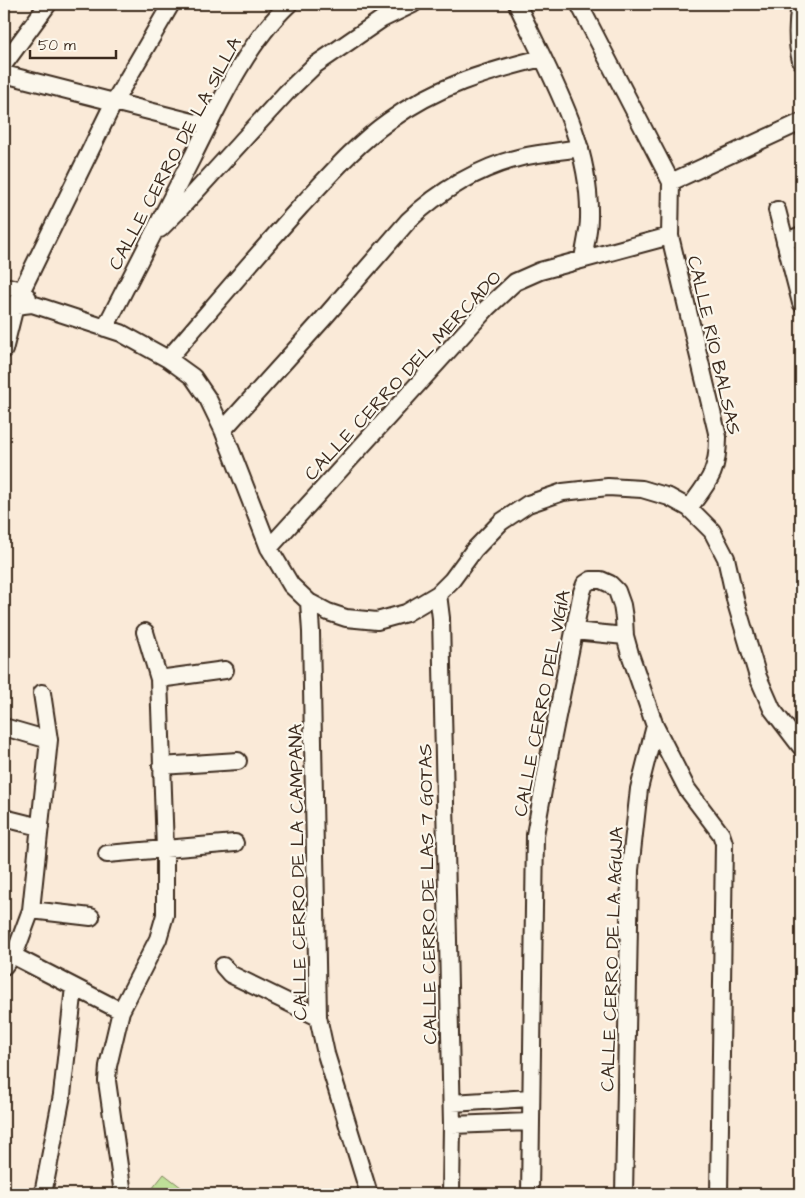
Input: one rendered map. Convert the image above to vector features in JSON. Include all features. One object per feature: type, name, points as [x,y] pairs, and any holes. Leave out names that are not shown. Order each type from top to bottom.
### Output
[{"type":"street","points":[[4,64],[48,4]]},
{"type":"street","points":[[4,350],[9,305],[22,290],[114,102],[171,4]]},
{"type":"street","name":"CALLE CERRO DE LA SILLA","points":[[105,328],[208,126],[252,48],[263,32],[289,4]]},
{"type":"street","points":[[151,237],[178,211],[286,93],[315,65],[382,19],[413,4]]},
{"type":"street","points":[[517,4],[563,98],[585,162],[589,218],[583,259]]},
{"type":"street","points":[[579,4],[671,182],[801,122]]},
{"type":"street","points":[[800,4],[797,23],[798,50],[801,61]]},
{"type":"street","points":[[168,359],[296,211],[334,170],[373,133],[409,108],[466,79],[485,72],[542,58]]},
{"type":"street","points":[[4,74],[208,126]]},
{"type":"street","points":[[223,430],[408,221],[422,208],[456,184],[499,164],[523,157],[580,148]]},
{"type":"street","name":"CALLE RÍO BALSAS","points":[[671,182],[670,236],[718,438],[718,457],[710,479],[689,508]]},
{"type":"street","points":[[777,210],[801,303]]},
{"type":"street","points":[[785,242],[801,235]]},
{"type":"street","name":"CALLE CERRO DEL MERCADO","points":[[269,548],[487,308],[515,282],[540,271],[670,236]]},
{"type":"street","points":[[4,286],[22,290],[32,304]]},
{"type":"street","points":[[9,305],[32,304],[121,333],[168,359],[193,377],[208,399],[223,430],[269,548],[291,585],[309,602],[328,612],[346,618],[377,621],[406,614],[438,594],[452,580],[474,550],[501,522],[528,504],[563,492],[608,486],[642,489],[669,497],[689,508],[712,531],[726,558],[736,603],[758,677],[772,709],[801,747]]},
{"type":"street","name":"CALLE CERRO DEL VIGÍA","points":[[530,1194],[535,835],[550,746],[582,592],[586,584],[591,580],[602,580],[617,590],[624,618],[625,636],[655,726],[687,789],[720,834],[724,843],[720,1194]]},
{"type":"street","name":"CALLE CERRO DE LAS 7 GOTAS","points":[[438,594],[441,618],[452,1103],[451,1194]]},
{"type":"street","name":"CALLE CERRO DE LA CAMPANA","points":[[309,602],[312,632],[318,1017],[326,1054],[369,1194]]},
{"type":"street","points":[[574,631],[625,636]]},
{"type":"street","points":[[122,1194],[107,1081],[108,1066],[121,1012],[162,929],[165,915],[160,679],[145,632]]},
{"type":"street","points":[[160,679],[225,670]]},
{"type":"street","points":[[42,693],[49,740],[31,910],[26,925],[8,961],[74,987],[121,1012]]},
{"type":"street","name":"CALLE CERRO DE LA AGUJA","points":[[624,1194],[630,870],[639,789],[655,726]]},
{"type":"street","points":[[4,727],[49,740]]},
{"type":"street","points":[[161,766],[238,760]]},
{"type":"street","points":[[4,818],[40,827]]},
{"type":"street","points":[[107,854],[234,843]]},
{"type":"street","points":[[31,910],[91,917]]},
{"type":"street","points":[[222,966],[230,974],[318,1017]]},
{"type":"street","points":[[43,1194],[62,1095],[74,987]]},
{"type":"street","points":[[510,1098],[511,1122]]},
{"type":"street","points":[[452,1103],[530,1098]]},
{"type":"street","points":[[452,1125],[530,1122]]},
{"type":"green space","points":[[164,1174],[190,1194],[148,1194]]}]
